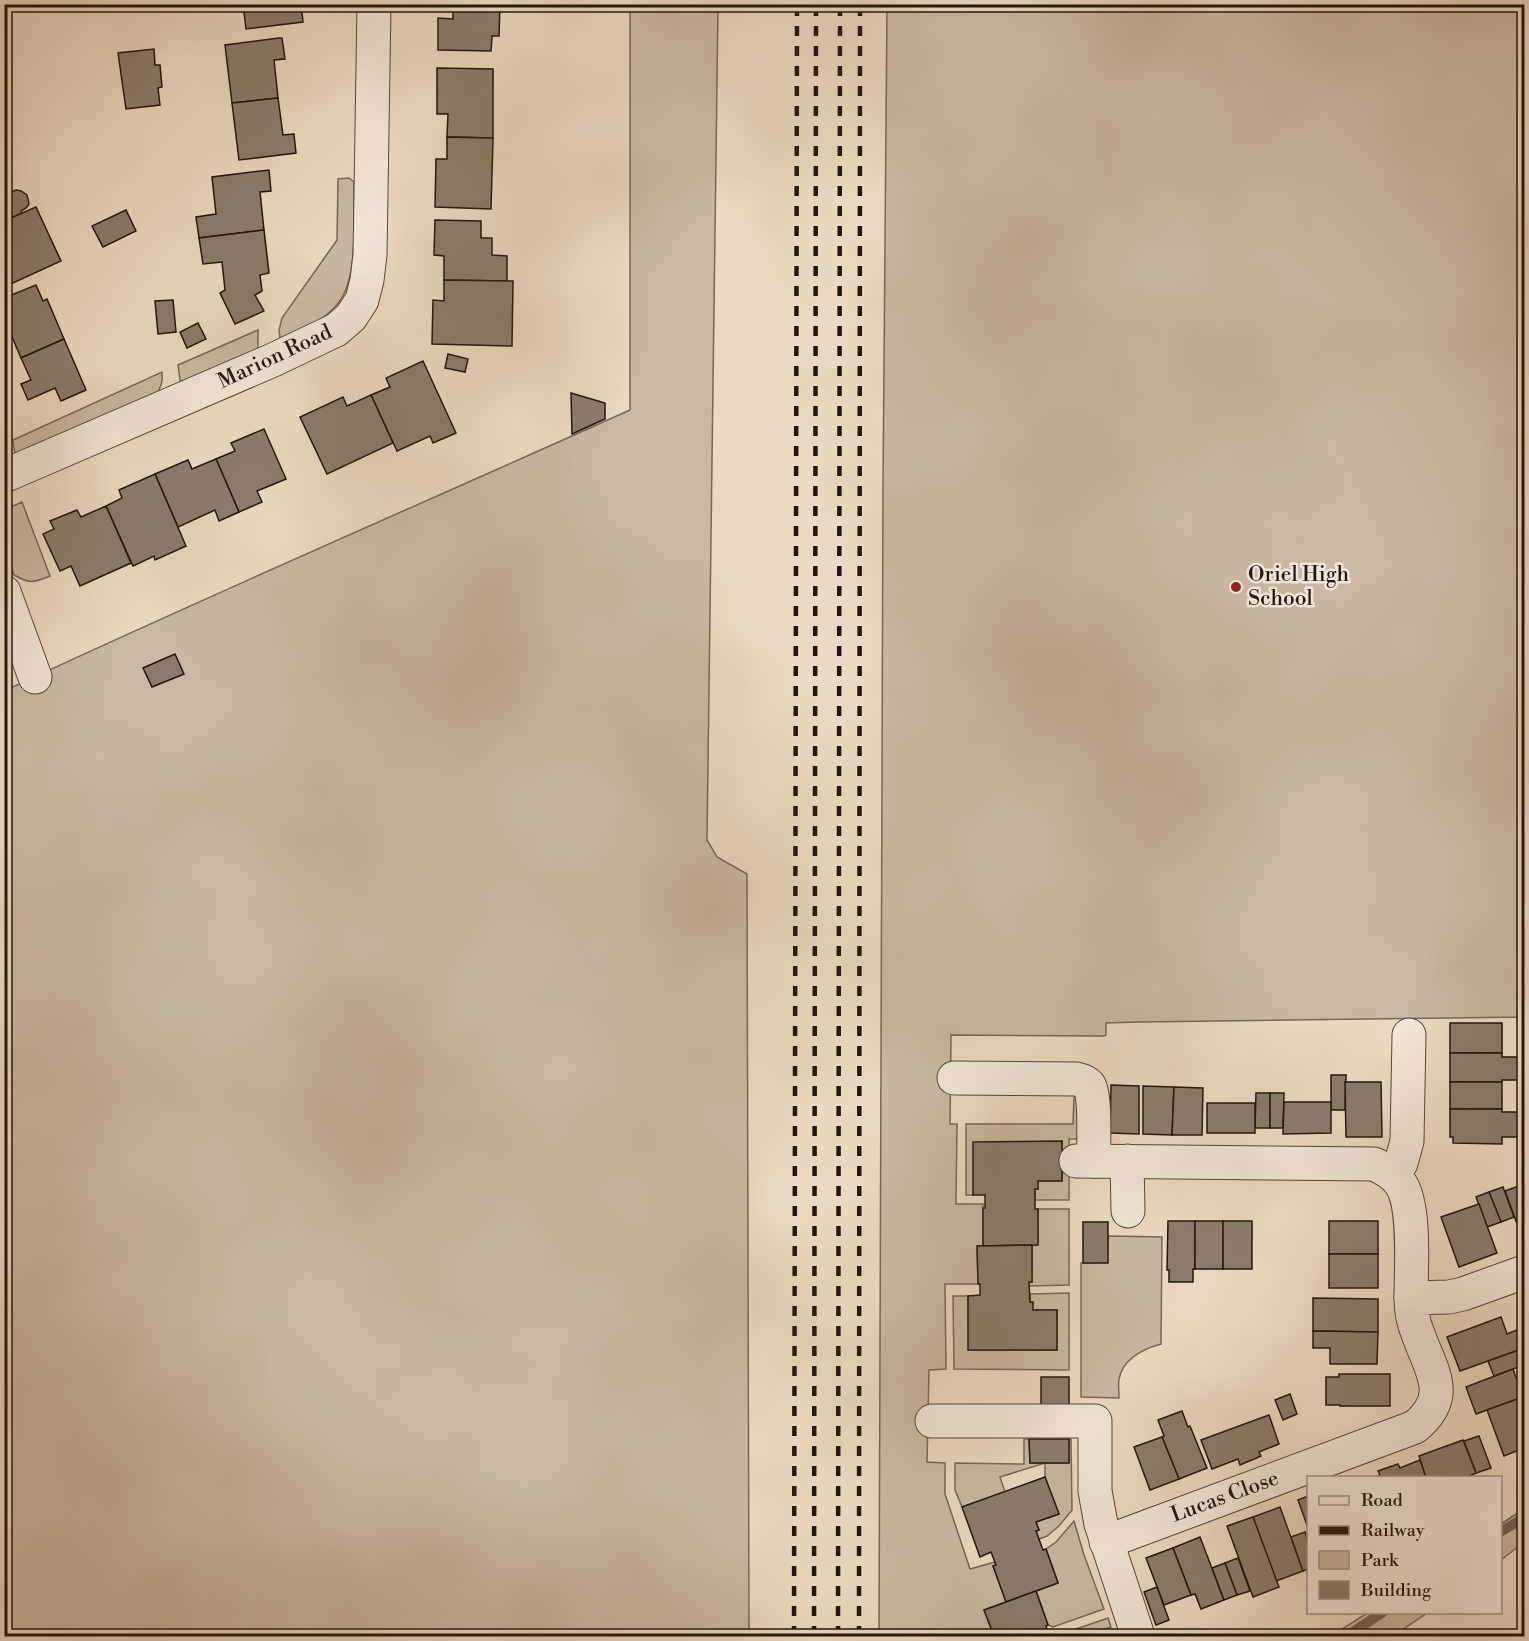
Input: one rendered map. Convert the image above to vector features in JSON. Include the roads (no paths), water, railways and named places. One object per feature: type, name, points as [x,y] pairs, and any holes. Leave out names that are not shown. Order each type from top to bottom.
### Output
[{"type":"street","name":"Marion Road","points":[[4,477],[273,360],[336,330],[351,317],[362,300],[370,255],[374,4]]},
{"type":"street","points":[[4,592],[35,677]]},
{"type":"street","points":[[954,1078],[1076,1079],[1083,1081],[1089,1085],[1093,1096],[1085,1161],[1361,1163],[1374,1164],[1394,1175],[1401,1163],[1407,1141],[1409,1035]]},
{"type":"street","points":[[1127,1161],[1128,1211]]},
{"type":"street","name":"Lucas Close","points":[[1106,1542],[1415,1427],[1426,1418],[1437,1393],[1436,1380],[1414,1322],[1411,1298],[1410,1212],[1407,1196],[1394,1175]]},
{"type":"street","points":[[1411,1298],[1463,1294],[1524,1272]]},
{"type":"street","points":[[932,1421],[1095,1421],[1095,1491],[1106,1542],[1135,1627]]},
{"type":"waterway","points":[[1502,1531],[1524,1518]]},
{"type":"waterway","points":[[1347,1636],[1380,1614]]},
{"type":"railway","points":[[794,1636],[797,4]]},
{"type":"railway","points":[[814,1636],[816,4]]},
{"type":"railway","points":[[838,1636],[840,4]]},
{"type":"railway","points":[[859,1636],[860,4]]},
{"type":"place","name":"Oriel High School","points":[[1236,587]]}]
